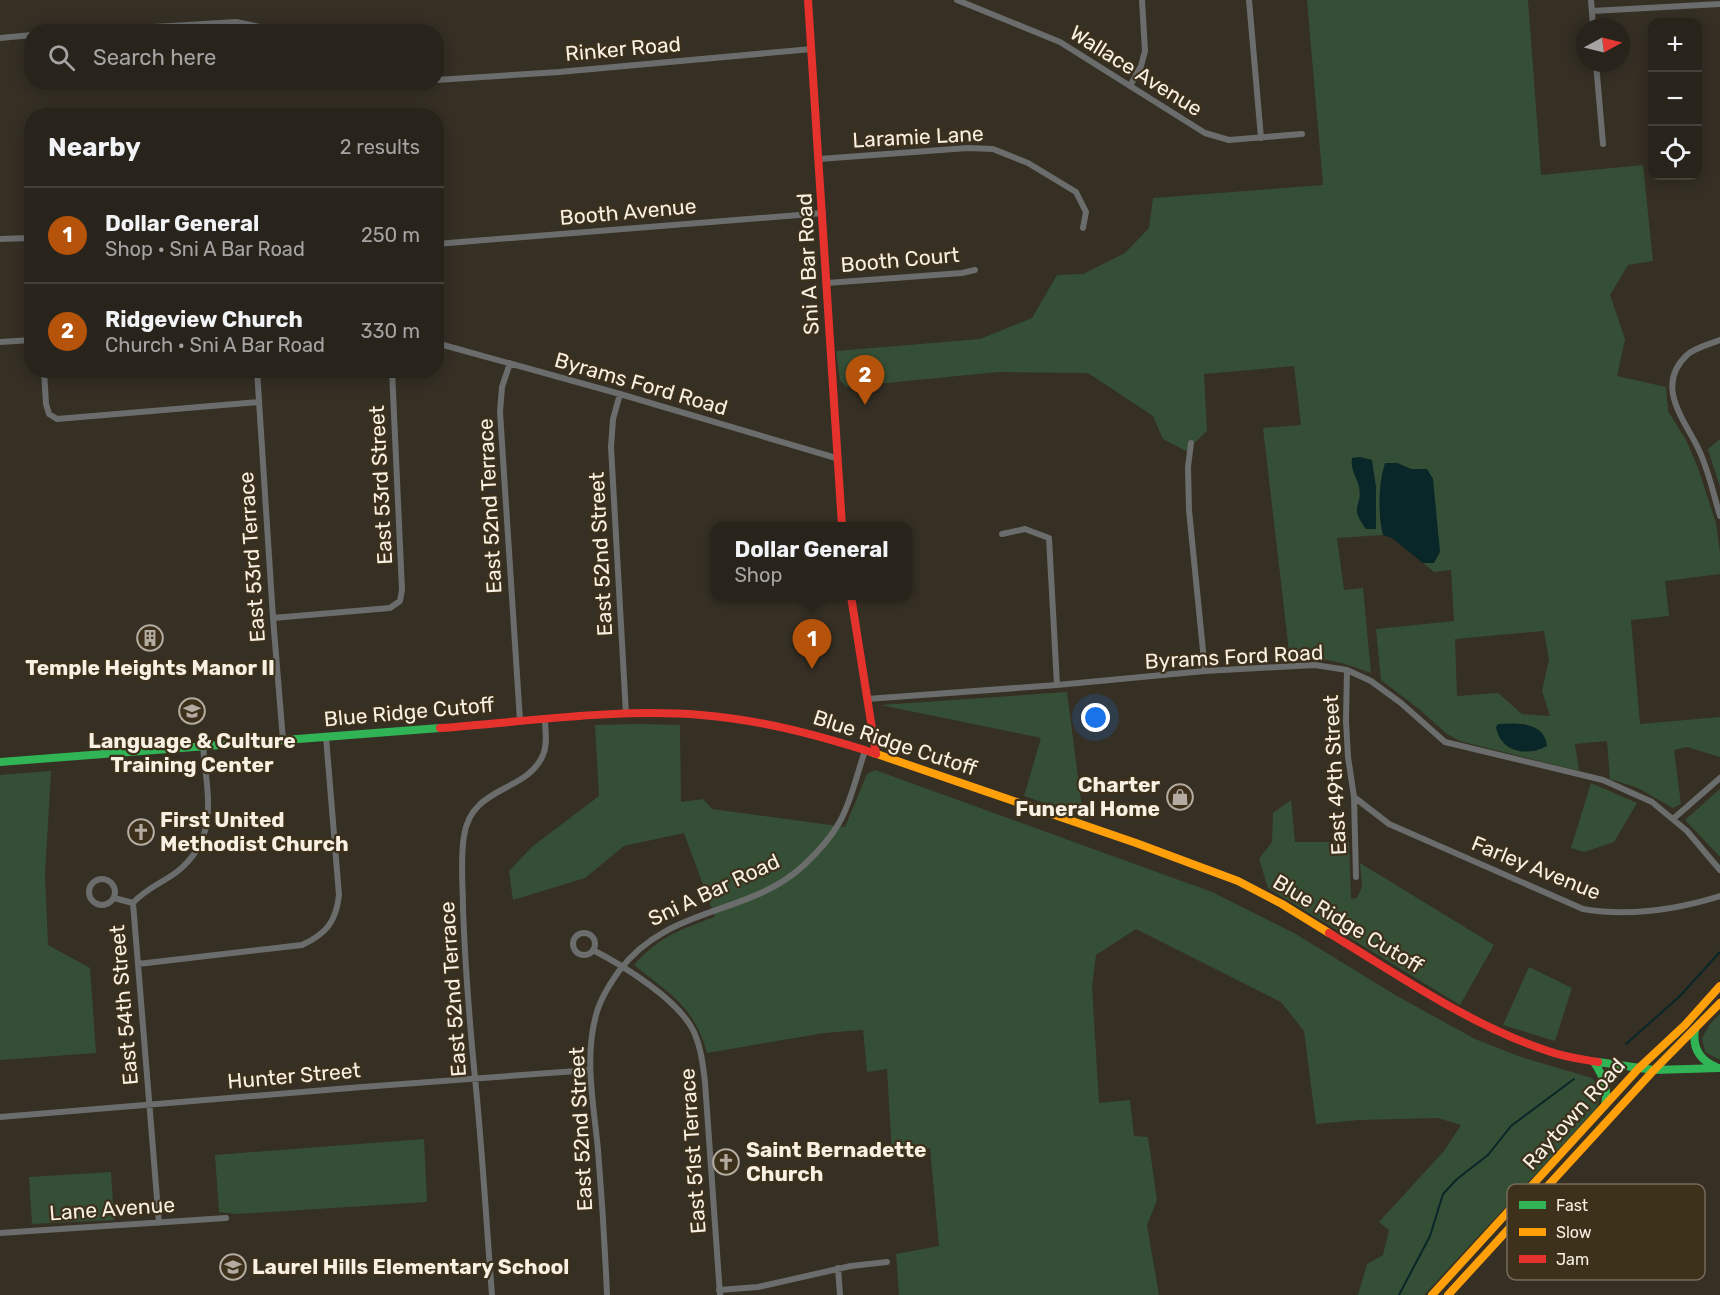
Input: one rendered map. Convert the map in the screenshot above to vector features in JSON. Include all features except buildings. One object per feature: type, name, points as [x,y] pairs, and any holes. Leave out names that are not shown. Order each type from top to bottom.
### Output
[{"type":"main road","name":"Sni A Bar Road","points":[[808,0],[842,522]]},
{"type":"main road","points":[[852,600],[876,754]]},
{"type":"main road","name":"Blue Ridge Cutoff","points":[[0,762],[626,714],[699,715],[745,720],[811,733],[876,754],[1238,880],[1282,904],[1449,1006],[1550,1052],[1594,1062],[1654,1070],[1719,1068]]},
{"type":"main road","name":"Raytown Road","points":[[1534,1184],[1640,1068],[1720,986]]},
{"type":"main road","name":"Raytown Road","points":[[1550,1184],[1654,1070],[1720,1003]]},
{"type":"main road","points":[[1695,1029],[1694,1043],[1699,1056],[1710,1065],[1719,1068]]},
{"type":"main road","points":[[1594,1062],[1603,1075],[1608,1089],[1605,1106]]},
{"type":"main road","name":"Raytown Road","points":[[1432,1295],[1507,1213]]},
{"type":"main road","name":"Raytown Road","points":[[1448,1295],[1507,1231]]},
{"type":"street","name":"Wallace Avenue","points":[[957,0],[1060,42],[1204,133],[1229,140],[1302,134]]},
{"type":"street","points":[[1130,86],[1142,66],[1145,51],[1142,0]]},
{"type":"street","points":[[1249,0],[1261,138]]},
{"type":"street","points":[[1591,0],[1592,18]]},
{"type":"street","points":[[1592,11],[1720,4]]},
{"type":"street","points":[[203,24],[236,22],[246,24]]},
{"type":"street","points":[[0,38],[24,36]]},
{"type":"street","name":"Rinker Road","points":[[444,79],[559,72],[812,49]]},
{"type":"street","points":[[1597,72],[1603,144]]},
{"type":"street","name":"Laramie Lane","points":[[819,159],[968,148],[993,150],[1028,163],[1076,192],[1086,212],[1083,228]]},
{"type":"street","name":"Booth Avenue","points":[[444,243],[823,213]]},
{"type":"street","points":[[0,238],[24,238]]},
{"type":"street","name":"Booth Court","points":[[827,283],[962,273],[975,270]]},
{"type":"street","points":[[0,342],[24,340]]},
{"type":"street","points":[[1720,340],[1687,354],[1677,368],[1672,388],[1674,406],[1698,448],[1720,516]]},
{"type":"street","name":"Byrams Ford Road","points":[[444,345],[836,458]]},
{"type":"street","name":"East 52nd Terrace","points":[[510,363],[502,387],[500,412],[520,721]]},
{"type":"street","points":[[44,378],[49,414],[57,419],[259,402]]},
{"type":"street","name":"East 53rd Terrace","points":[[258,378],[283,740]]},
{"type":"street","name":"East 53rd Street","points":[[273,618],[390,608],[396,605],[401,598],[392,378]]},
{"type":"street","name":"East 52nd Street","points":[[620,394],[613,419],[611,447],[626,714]]},
{"type":"street","points":[[1191,443],[1188,467],[1189,510],[1205,671]]},
{"type":"street","points":[[1002,534],[1025,529],[1049,538],[1057,685]]},
{"type":"street","name":"Byrams Ford Road","points":[[867,699],[1205,671],[1316,665],[1347,670],[1371,681],[1401,703],[1445,741],[1603,780],[1652,802],[1687,831],[1720,870]]},
{"type":"street","name":"East 49th Street","points":[[1347,670],[1347,730],[1354,797],[1356,877]]},
{"type":"street","name":"East 52nd Terrace","points":[[492,1295],[466,983],[462,850],[467,822],[483,801],[499,790],[522,780],[538,765],[544,753],[545,719]]},
{"type":"street","points":[[138,964],[302,945],[318,938],[330,925],[337,909],[339,895],[326,737]]},
{"type":"street","name":"East 54th Street","points":[[159,1223],[133,903],[180,870],[197,853],[202,843],[209,814],[203,746]]},
{"type":"street","name":"Sni A Bar Road","points":[[623,966],[645,943],[671,927],[759,893],[784,880],[803,866],[823,846],[840,822],[865,751]]},
{"type":"street","points":[[1673,819],[1720,778]]},
{"type":"street","name":"Farley Avenue","points":[[1354,797],[1389,824],[1583,909],[1606,913],[1661,911],[1720,896]]},
{"type":"street","points":[[96,879],[108,879],[115,889],[114,898],[107,904],[98,905],[90,899],[88,890],[90,885],[96,879]]},
{"type":"street","points":[[114,898],[133,903]]},
{"type":"street","points":[[593,950],[623,966]]},
{"type":"street","name":"East 52nd Street","points":[[607,1295],[602,1203],[590,1070],[591,1043],[596,1014],[607,987],[623,966]]},
{"type":"street","name":"East 51st Terrace","points":[[623,966],[681,1012],[693,1030],[702,1055],[719,1293]]},
{"type":"street","name":"Hunter Street","points":[[0,1117],[590,1070]]},
{"type":"street","name":"Lane Avenue","points":[[0,1233],[226,1218]]},
{"type":"street","points":[[719,1293],[784,1282],[838,1268],[887,1262]]},
{"type":"street","points":[[838,1268],[840,1295]]},
{"type":"green space","points":[[1307,0],[1528,0],[1541,175],[1643,165],[1653,261],[1628,265],[1610,295],[1625,339],[1617,376],[1666,387],[1668,411],[1686,440],[1698,468],[1716,523],[1720,553],[1720,574],[1665,581],[1669,616],[1631,620],[1640,724],[1720,717],[1720,757],[1687,747],[1674,750],[1681,804],[1673,808],[1638,788],[1610,779],[1607,741],[1575,744],[1579,771],[1460,741],[1447,734],[1381,680],[1376,629],[1454,621],[1451,570],[1434,572],[1423,563],[1434,563],[1427,469],[1411,469],[1397,463],[1382,473],[1380,519],[1383,535],[1337,538],[1344,590],[1363,588],[1371,673],[1331,661],[1290,660],[1263,428],[1301,425],[1294,366],[1204,374],[1207,431],[1186,451],[1163,439],[1153,416],[1088,373],[998,372],[846,387],[840,380],[836,351],[980,339],[1032,318],[1057,275],[1083,274],[1125,253],[1149,228],[1153,198],[1323,185]],"holes":[[[1544,631],[1549,660],[1542,691],[1550,716],[1522,714],[1498,693],[1457,696],[1455,639]],[[1499,724],[1525,724],[1539,730],[1538,751],[1514,750]]]},
{"type":"green space","points":[[1720,439],[1720,487],[1708,449]]},
{"type":"green space","points":[[1067,692],[1083,816],[1024,796],[1041,738],[881,705]]},
{"type":"green space","points":[[595,725],[680,725],[681,802],[703,799],[712,809],[845,827],[867,774],[875,770],[1212,892],[1294,933],[1397,996],[1475,1039],[1521,1057],[1592,1078],[1600,1093],[1598,1104],[1596,1109],[1527,1184],[1507,1184],[1507,1205],[1424,1295],[1358,1295],[1367,1264],[1383,1255],[1389,1230],[1379,1222],[1444,1151],[1461,1125],[1438,1118],[1359,1120],[1316,1124],[1304,1031],[1281,1002],[1136,929],[1096,955],[1092,987],[1099,1103],[1130,1100],[1134,1136],[1148,1137],[1157,1200],[1147,1225],[1159,1295],[899,1295],[896,1254],[939,1246],[930,1148],[892,1153],[887,1069],[867,1072],[863,1030],[824,1033],[707,1053],[702,1037],[688,1012],[669,993],[634,965],[662,940],[715,917],[684,833],[624,846],[585,878],[513,900],[509,871],[533,846],[599,796]]},
{"type":"green space","points":[[51,771],[45,875],[48,945],[90,968],[96,1053],[0,1060],[0,775]]},
{"type":"green space","points":[[1591,783],[1637,803],[1614,842],[1584,852],[1571,848]]},
{"type":"green space","points":[[1720,789],[1720,857],[1685,820]]},
{"type":"green space","points":[[1291,800],[1295,842],[1349,842],[1351,899],[1357,898],[1362,887],[1360,863],[1494,945],[1460,1005],[1268,888],[1259,859],[1272,842],[1273,813]]},
{"type":"green space","points":[[1529,967],[1572,988],[1555,1041],[1503,1025]]},
{"type":"green space","points":[[1720,1014],[1720,1059],[1718,1059],[1705,1052],[1702,1038],[1710,1024]]},
{"type":"green space","points":[[424,1139],[427,1202],[237,1214],[219,1212],[215,1155]]},
{"type":"green space","points":[[111,1172],[114,1220],[32,1224],[29,1177]]},
{"type":"water","points":[[1352,458],[1372,460],[1376,487],[1376,529],[1366,529],[1357,511],[1360,494]]},
{"type":"water","points":[[1385,463],[1397,463],[1411,469],[1427,469],[1433,479],[1440,552],[1434,563],[1423,563],[1392,538],[1383,535],[1380,499]]},
{"type":"water","points":[[1498,724],[1521,724],[1536,728],[1545,738],[1547,746],[1531,751],[1509,747],[1499,735],[1496,727]]},
{"type":"waterway","points":[[1626,1044],[1680,996],[1720,952]]},
{"type":"waterway","points":[[1399,1295],[1430,1236],[1443,1194],[1457,1179],[1488,1155],[1511,1126],[1574,1079]]},
{"type":"traffic: fast","points":[[0,762],[440,728]]},
{"type":"traffic: fast","points":[[1695,1030],[1698,1053],[1716,1067]]},
{"type":"traffic: fast","points":[[1594,1062],[1604,1082],[1605,1105]]},
{"type":"traffic: fast","points":[[1598,1062],[1654,1070],[1720,1068]]},
{"type":"traffic: slow","points":[[871,752],[1136,843],[1238,881],[1282,904],[1329,933]]},
{"type":"traffic: slow","points":[[1533,1184],[1639,1068],[1685,1025],[1720,986]]},
{"type":"traffic: slow","points":[[1550,1184],[1654,1070],[1720,1003]]},
{"type":"traffic: slow","points":[[1432,1295],[1507,1213]]},
{"type":"traffic: slow","points":[[1448,1295],[1507,1231]]},
{"type":"traffic: jam","points":[[808,0],[842,522]]},
{"type":"traffic: jam","points":[[852,600],[876,754]]},
{"type":"traffic: jam","points":[[440,728],[604,714],[669,713],[745,720],[829,739],[871,752]]},
{"type":"traffic: jam","points":[[1329,933],[1435,998],[1490,1028],[1554,1053],[1598,1062]]},
{"type":"place","name":"Ridgeview Church","points":[[865,405]]},
{"type":"place","name":"Temple Heights Manor II","points":[[150,638]]},
{"type":"place","name":"Dollar General","points":[[812,669]]},
{"type":"place","name":"Language & Culture Training Center","points":[[192,711]]},
{"type":"place","name":"Charter Funeral Home","points":[[1180,797]]},
{"type":"place","name":"First United Methodist Church","points":[[141,832]]},
{"type":"place","name":"Saint Bernadette Church","points":[[726,1162]]},
{"type":"place","name":"Laurel Hills Elementary School","points":[[233,1267]]}]
